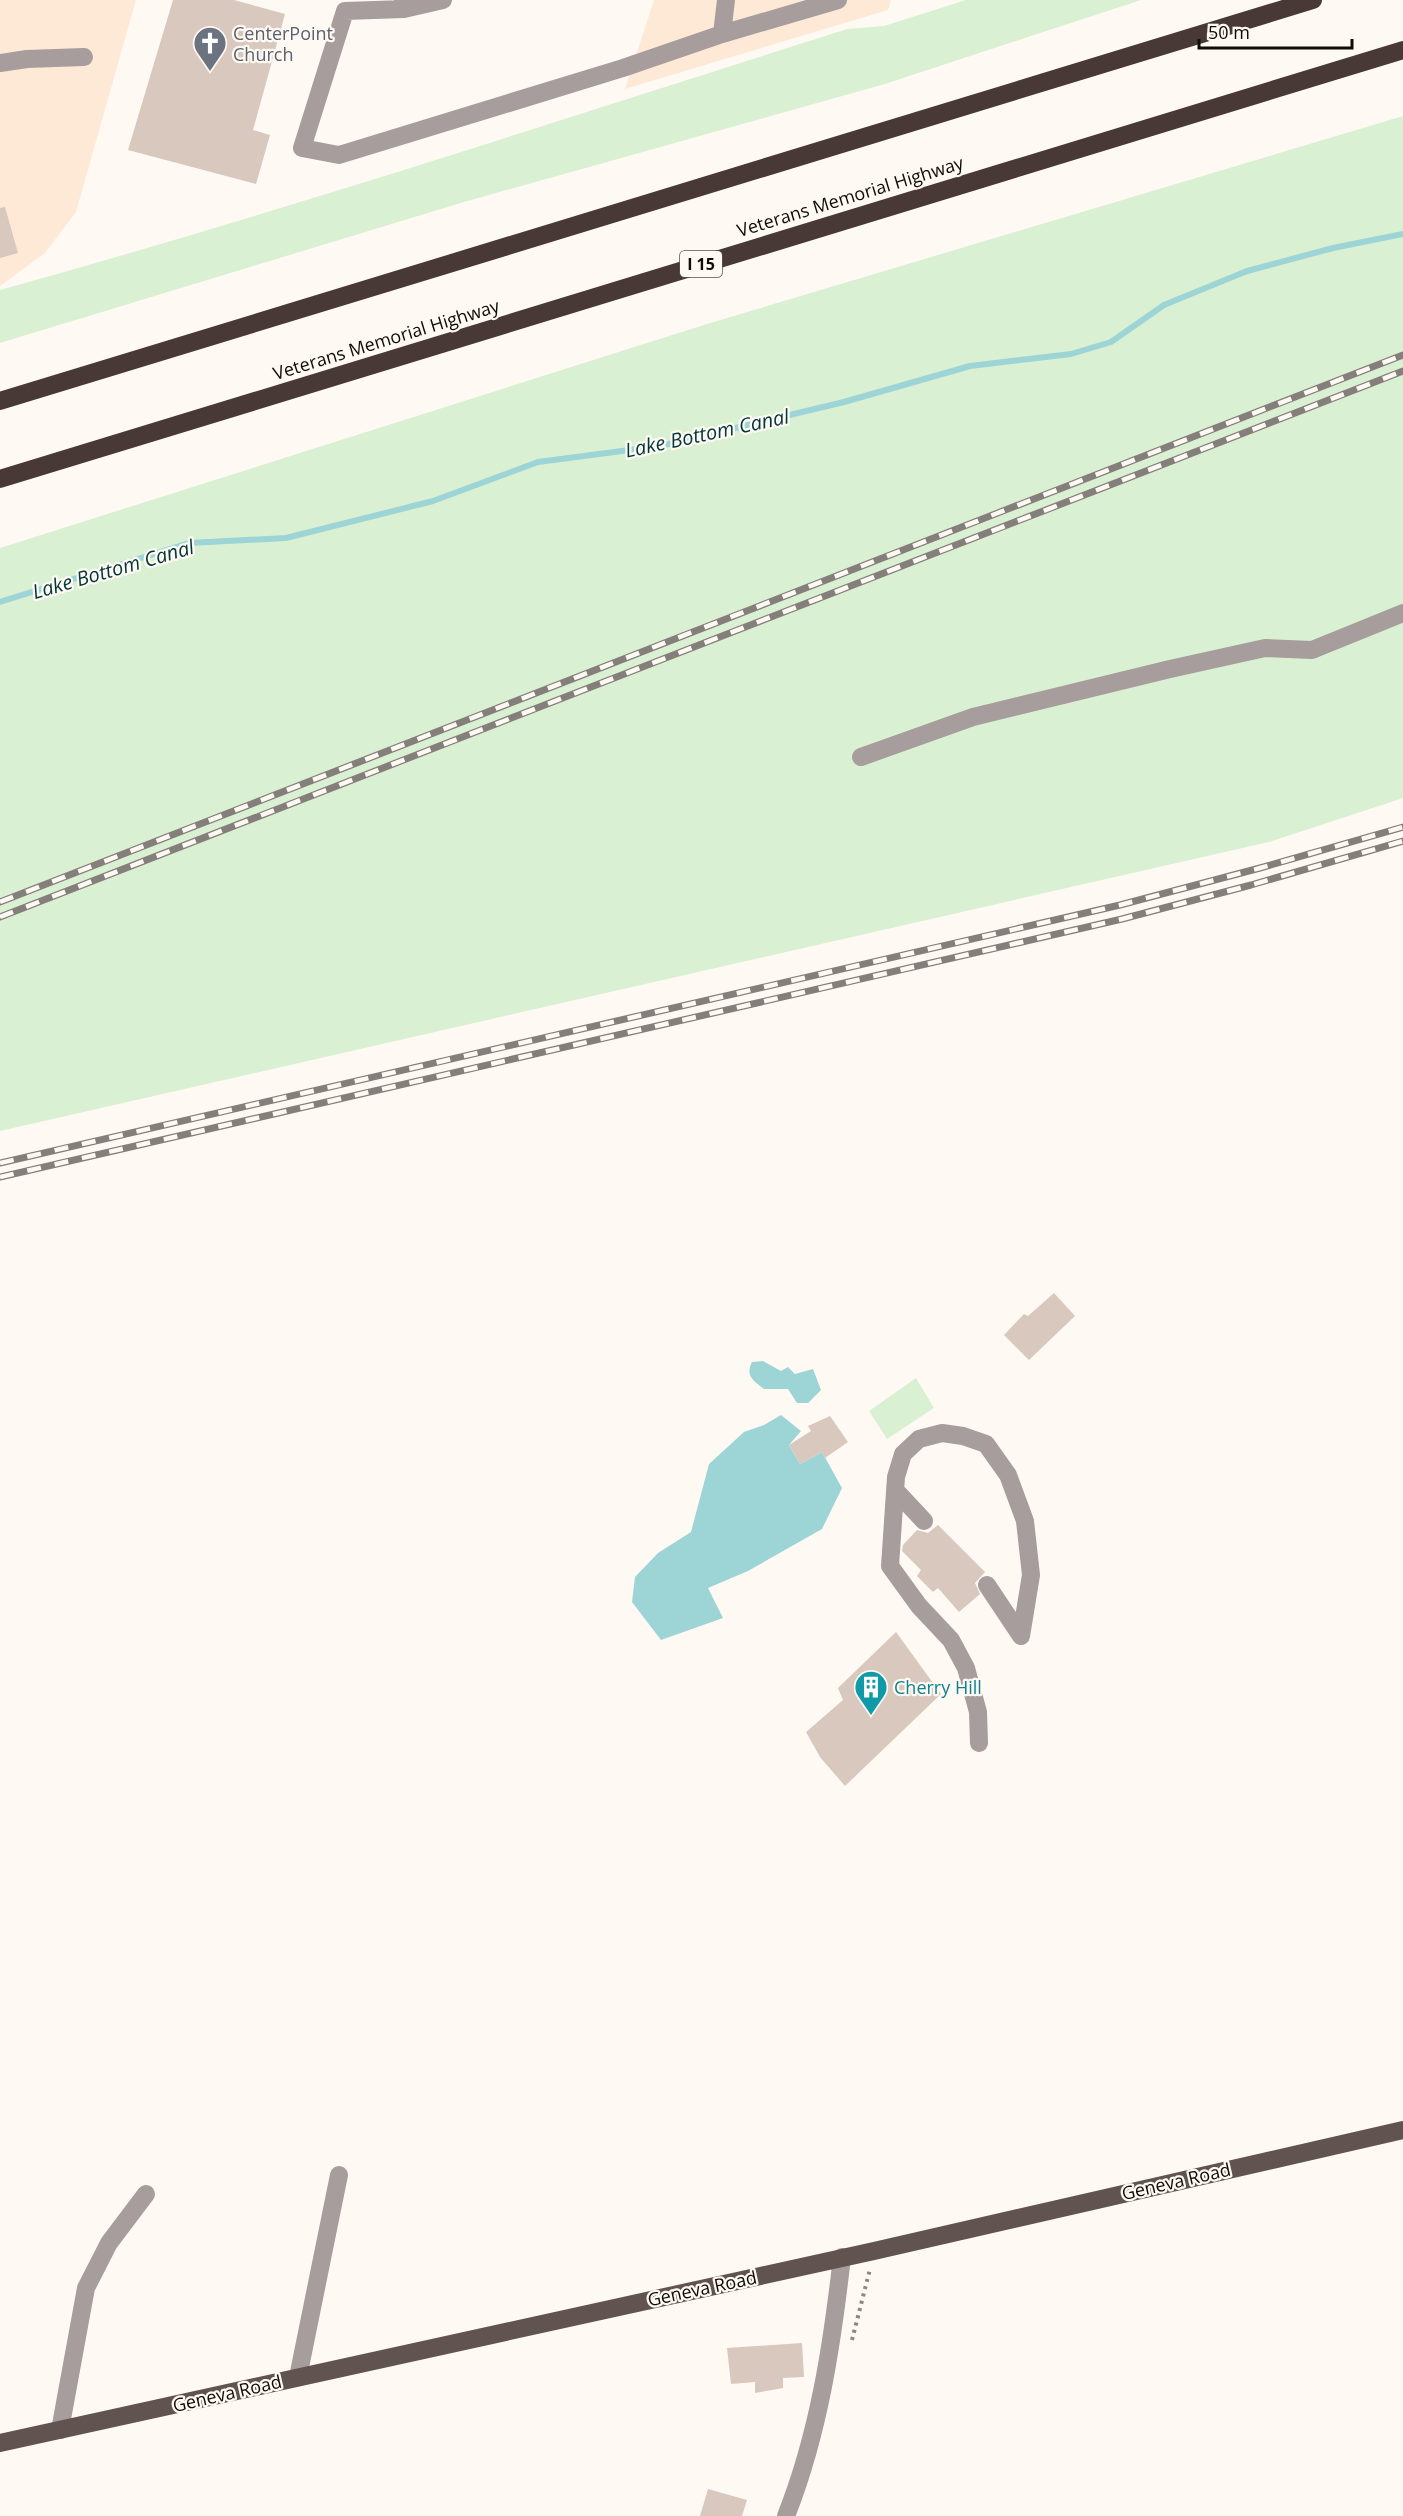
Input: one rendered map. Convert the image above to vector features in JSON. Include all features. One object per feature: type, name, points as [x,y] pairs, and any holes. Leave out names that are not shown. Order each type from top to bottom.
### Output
[{"type":"highway","points":[[0,401],[1313,0]]},
{"type":"highway","name":"Veterans Memorial Highway","points":[[0,479],[1403,50]]},
{"type":"main road","name":"Geneva Road","points":[[0,2443],[874,2251],[1403,2130]]},
{"type":"street","points":[[443,0],[345,11],[302,148],[339,155],[623,68],[722,34],[838,0]]},
{"type":"street","points":[[722,34],[726,0]]},
{"type":"street","points":[[0,63],[27,59],[84,57]]},
{"type":"street","points":[[861,757],[973,717],[1170,669],[1264,648],[1312,650],[1403,613]]},
{"type":"street","points":[[979,1743],[978,1712],[966,1668],[951,1640],[919,1606],[890,1566],[896,1476],[903,1454],[919,1439],[942,1433],[963,1436],[986,1444],[1008,1475],[1025,1521],[1031,1575],[1021,1636],[987,1584]]},
{"type":"street","points":[[895,1490],[924,1521]]},
{"type":"street","points":[[298,2377],[339,2175]]},
{"type":"street","points":[[60,2430],[86,2288],[109,2242],[146,2194]]},
{"type":"street","points":[[786,2516],[800,2482],[820,2401],[832,2345],[842,2257]]},
{"type":"path","points":[[851,2345],[874,2251]]},
{"type":"shaded area","points":[[0,0],[136,0],[76,212],[45,253],[0,286]]},
{"type":"shaded area","points":[[654,0],[891,0],[888,10],[625,89]]},
{"type":"green space","points":[[966,0],[1141,0],[885,84],[464,202],[0,343],[0,290],[319,196],[847,29],[884,26]]},
{"type":"green space","points":[[1403,116],[1403,798],[1269,842],[0,1131],[0,548],[707,324]]},
{"type":"green space","points":[[916,1378],[934,1408],[887,1439],[869,1411]]},
{"type":"water","points":[[763,1361],[781,1371],[788,1367],[795,1374],[813,1369],[821,1390],[808,1403],[797,1403],[788,1389],[764,1389],[751,1377],[749,1371],[752,1362]]},
{"type":"water","points":[[781,1415],[801,1431],[789,1445],[800,1464],[822,1452],[842,1488],[822,1529],[748,1571],[708,1588],[723,1618],[661,1640],[632,1602],[635,1577],[658,1553],[691,1532],[709,1464],[744,1432],[764,1425]]},
{"type":"building","name":"CenterPoint Church","points":[[173,0],[234,0],[285,14],[253,130],[270,135],[256,184],[128,150]]},
{"type":"building","points":[[5,207],[18,253],[0,258],[0,208]]},
{"type":"building","points":[[1054,1293],[1075,1316],[1029,1360],[1004,1335],[1024,1314],[1028,1316]]},
{"type":"building","points":[[830,1416],[848,1442],[825,1458],[822,1452],[800,1464],[789,1445],[811,1431],[808,1426]]},
{"type":"building","points":[[938,1525],[985,1572],[975,1583],[980,1594],[959,1612],[938,1588],[933,1592],[917,1576],[921,1570],[902,1551],[903,1545],[917,1530],[928,1533]]},
{"type":"building","name":"Cherry Hill","points":[[896,1632],[941,1694],[845,1786],[820,1757],[806,1732],[843,1700],[838,1688]]},
{"type":"building","points":[[802,2343],[804,2377],[783,2378],[783,2388],[755,2393],[755,2382],[731,2384],[727,2348]]},
{"type":"building","points":[[708,2489],[747,2500],[742,2516],[700,2516]]},
{"type":"waterway","name":"Lake Bottom Canal","points":[[0,602],[189,543],[286,538],[433,501],[538,462],[660,446],[844,402],[970,366],[1071,354],[1111,342],[1164,305],[1247,271],[1333,248],[1403,234]]},
{"type":"railway","points":[[0,902],[1403,355]]},
{"type":"railway","points":[[0,917],[1403,371]]},
{"type":"railway","points":[[0,1163],[1120,905],[1403,827]]},
{"type":"railway","points":[[0,1177],[1122,919],[1403,841]]},
{"type":"place","name":"CenterPoint Church","points":[[210,72]]},
{"type":"place","name":"Cherry Hill","points":[[871,1716]]}]
